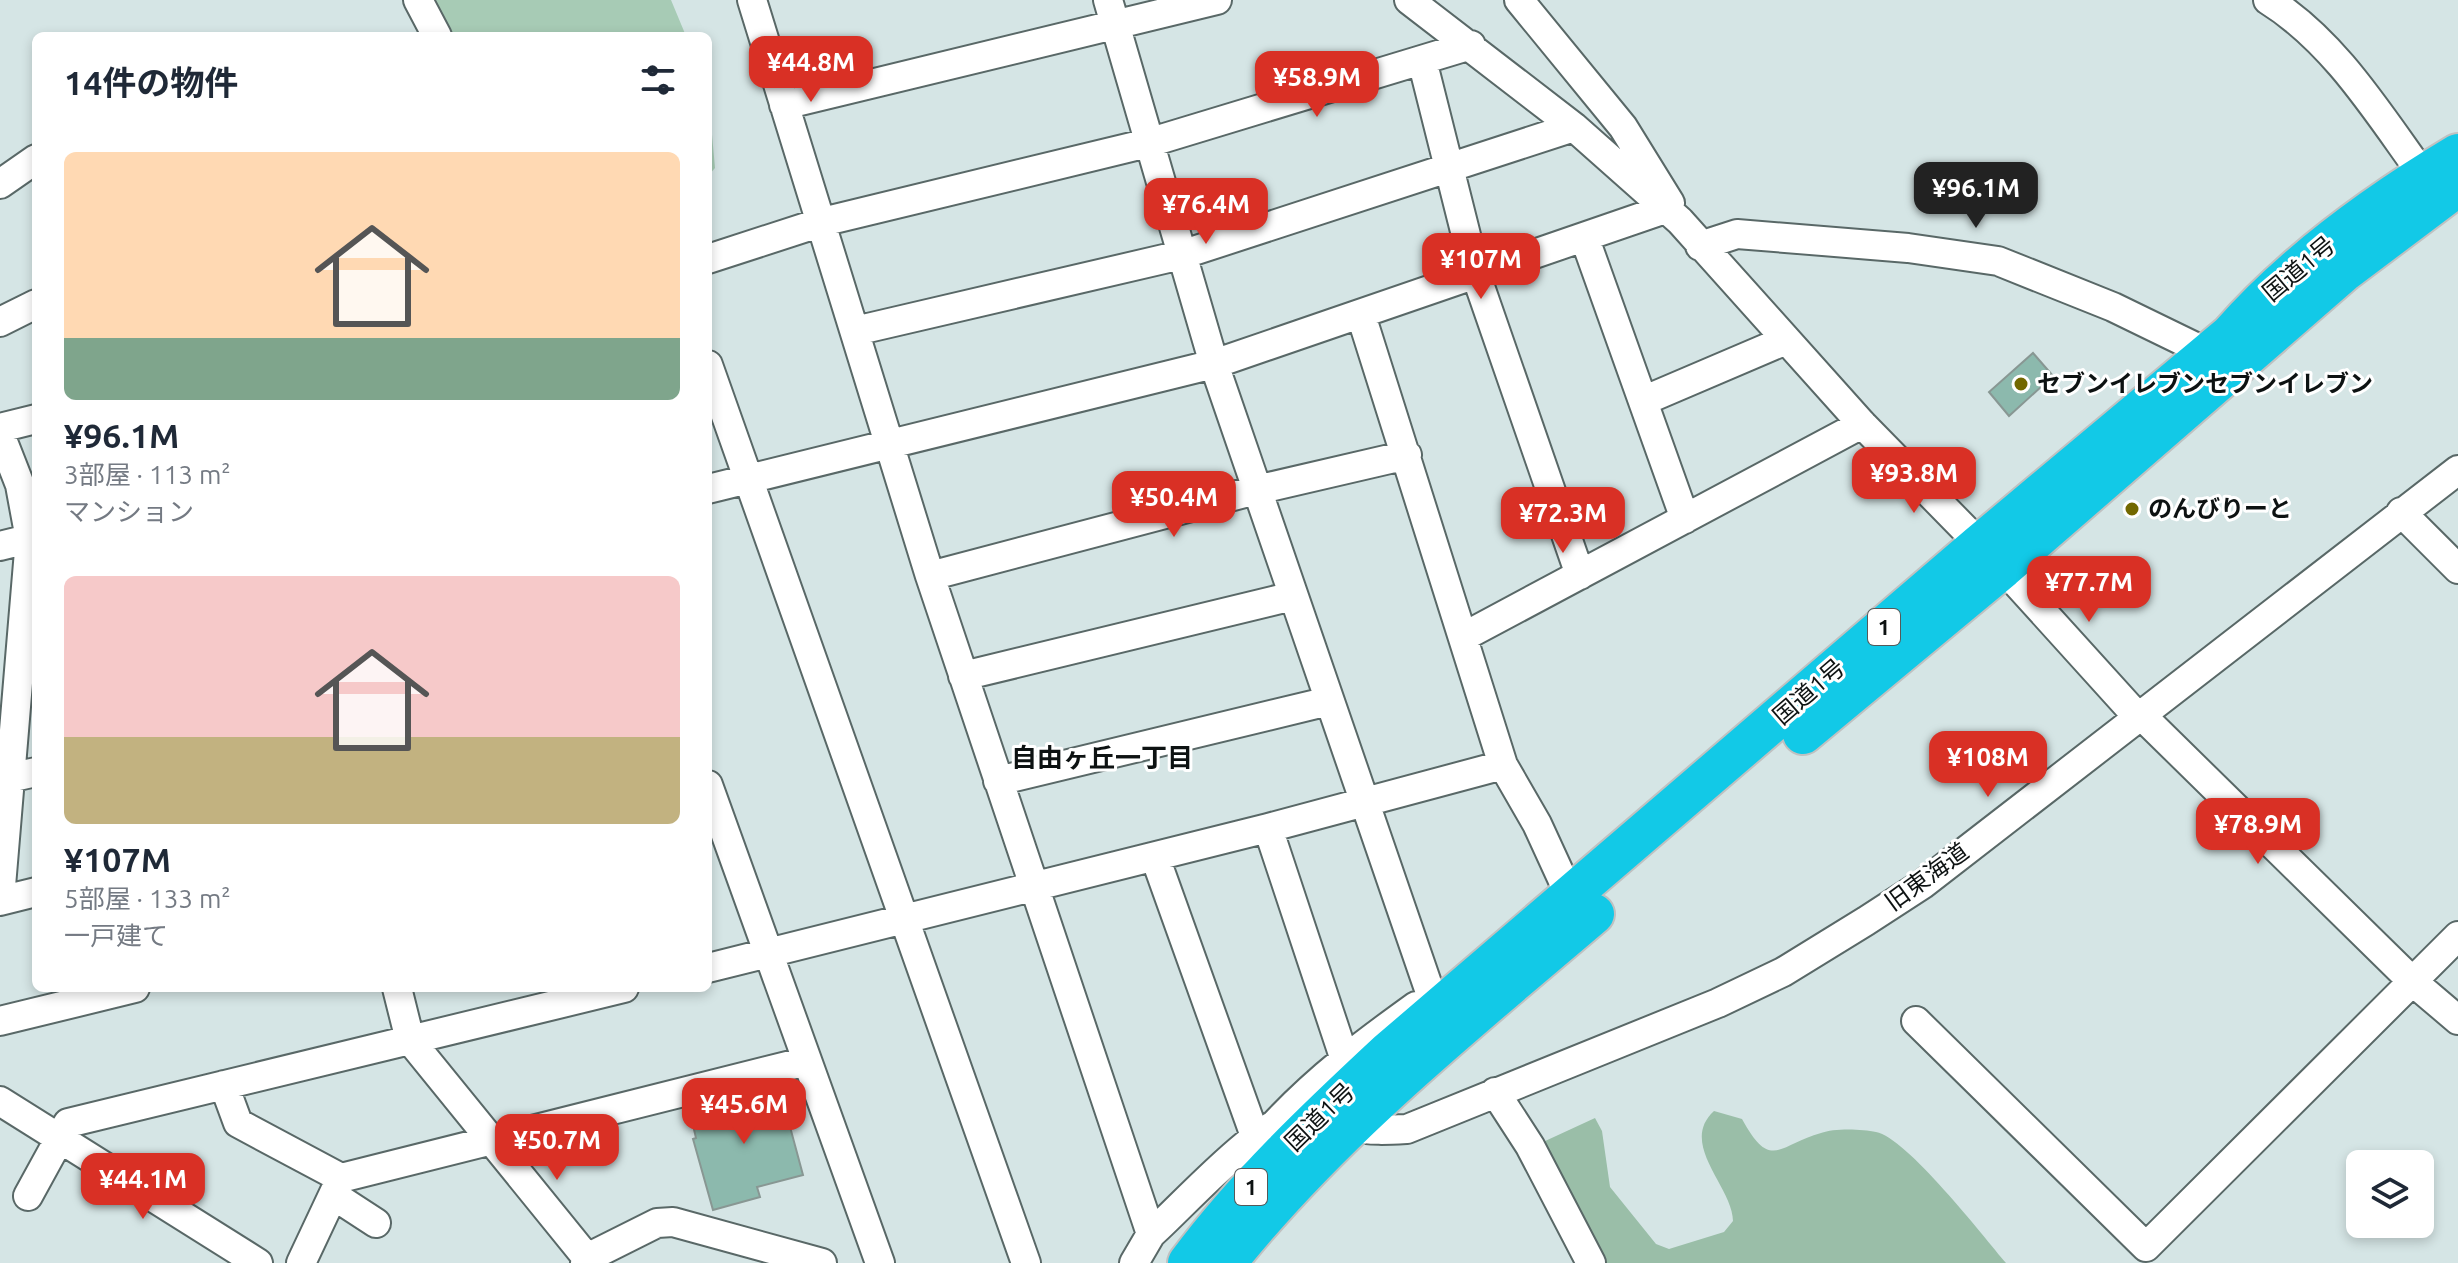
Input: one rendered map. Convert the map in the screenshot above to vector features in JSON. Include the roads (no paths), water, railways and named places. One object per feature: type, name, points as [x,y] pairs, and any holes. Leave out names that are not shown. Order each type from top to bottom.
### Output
[{"type":"highway","name":"国道1号","points":[[1226,1263],[1335,1121],[1534,929],[1991,557],[2221,360],[2231,334],[2276,285],[2440,180],[2458,154]]},
{"type":"highway","name":"国道1号","points":[[1188,1263],[1219,1221],[1839,703],[1991,557]]},
{"type":"street","points":[[418,0],[435,32]]},
{"type":"street","points":[[752,0],[930,576],[1151,1234]]},
{"type":"street","points":[[784,105],[1112,13],[1217,0]]},
{"type":"street","points":[[1409,0],[1574,127],[1673,215],[1862,424],[2138,715],[2412,981],[2458,1020]]},
{"type":"street","points":[[1519,0],[1623,127],[1673,215]]},
{"type":"street","points":[[2268,0],[2307,30],[2342,66],[2440,180]]},
{"type":"street","points":[[1112,13],[1214,364],[1431,995]]},
{"type":"street","points":[[712,258],[822,222],[1148,143],[1471,45]]},
{"type":"street","points":[[1422,60],[1476,275],[1580,575]]},
{"type":"street","points":[[855,331],[1181,255],[1574,127]]},
{"type":"street","points":[[0,184],[32,162]]},
{"type":"street","points":[[712,488],[1214,364],[1585,239],[1673,215]]},
{"type":"street","points":[[1700,246],[1737,234],[1908,248],[1998,261],[2113,307],[2221,360]]},
{"type":"street","points":[[1585,239],[1685,519]]},
{"type":"street","points":[[0,322],[32,306]]},
{"type":"street","points":[[1361,315],[1465,636],[1503,765],[1537,824],[1571,898]]},
{"type":"street","points":[[1643,401],[1786,340]]},
{"type":"street","points":[[712,376],[1026,1263]]},
{"type":"street","points":[[0,428],[32,420]]},
{"type":"street","points":[[1465,636],[1862,424]]},
{"type":"street","points":[[0,434],[20,485],[32,534]]},
{"type":"street","points":[[930,576],[1256,490],[1407,455]]},
{"type":"street","name":"旧東海道","points":[[1266,1130],[1291,1115],[1378,1131],[1407,1129],[1718,1003],[1783,972],[1923,884],[2458,470]]},
{"type":"street","points":[[2401,512],[2458,569]]},
{"type":"street","points":[[0,546],[32,538]]},
{"type":"street","points":[[32,561],[28,653],[0,900],[32,893]]},
{"type":"street","points":[[963,676],[1293,596]]},
{"type":"street","points":[[998,781],[1329,701]]},
{"type":"street","points":[[712,967],[1155,857],[1503,765]]},
{"type":"street","points":[[712,809],[718,844],[769,953],[880,1263]]},
{"type":"street","points":[[1268,828],[1344,1057]]},
{"type":"street","points":[[1155,857],[1266,1130]]},
{"type":"street","points":[[1134,1263],[1151,1234],[1344,1057],[1483,958],[1534,929]]},
{"type":"street","points":[[1916,1021],[2146,1247],[2458,936]]},
{"type":"street","points":[[0,1021],[119,992]]},
{"type":"street","points":[[398,992],[410,1040],[586,1260],[657,1223],[673,1222],[822,1263]]},
{"type":"street","points":[[28,1196],[68,1123],[608,992]]},
{"type":"street","points":[[301,1263],[337,1186],[488,1138],[807,1061]]},
{"type":"street","points":[[224,1085],[238,1123],[337,1186],[376,1223]]},
{"type":"street","points":[[1495,1092],[1530,1146],[1591,1263]]},
{"type":"street","points":[[0,1101],[258,1263]]},
{"type":"place","name":"セブンイレブンセブンイレブン","points":[[2021,384]]},
{"type":"place","name":"のんびりーと","points":[[2132,509]]},
{"type":"district","name":"自由ヶ丘一丁目","points":[[1102,758]]}]
